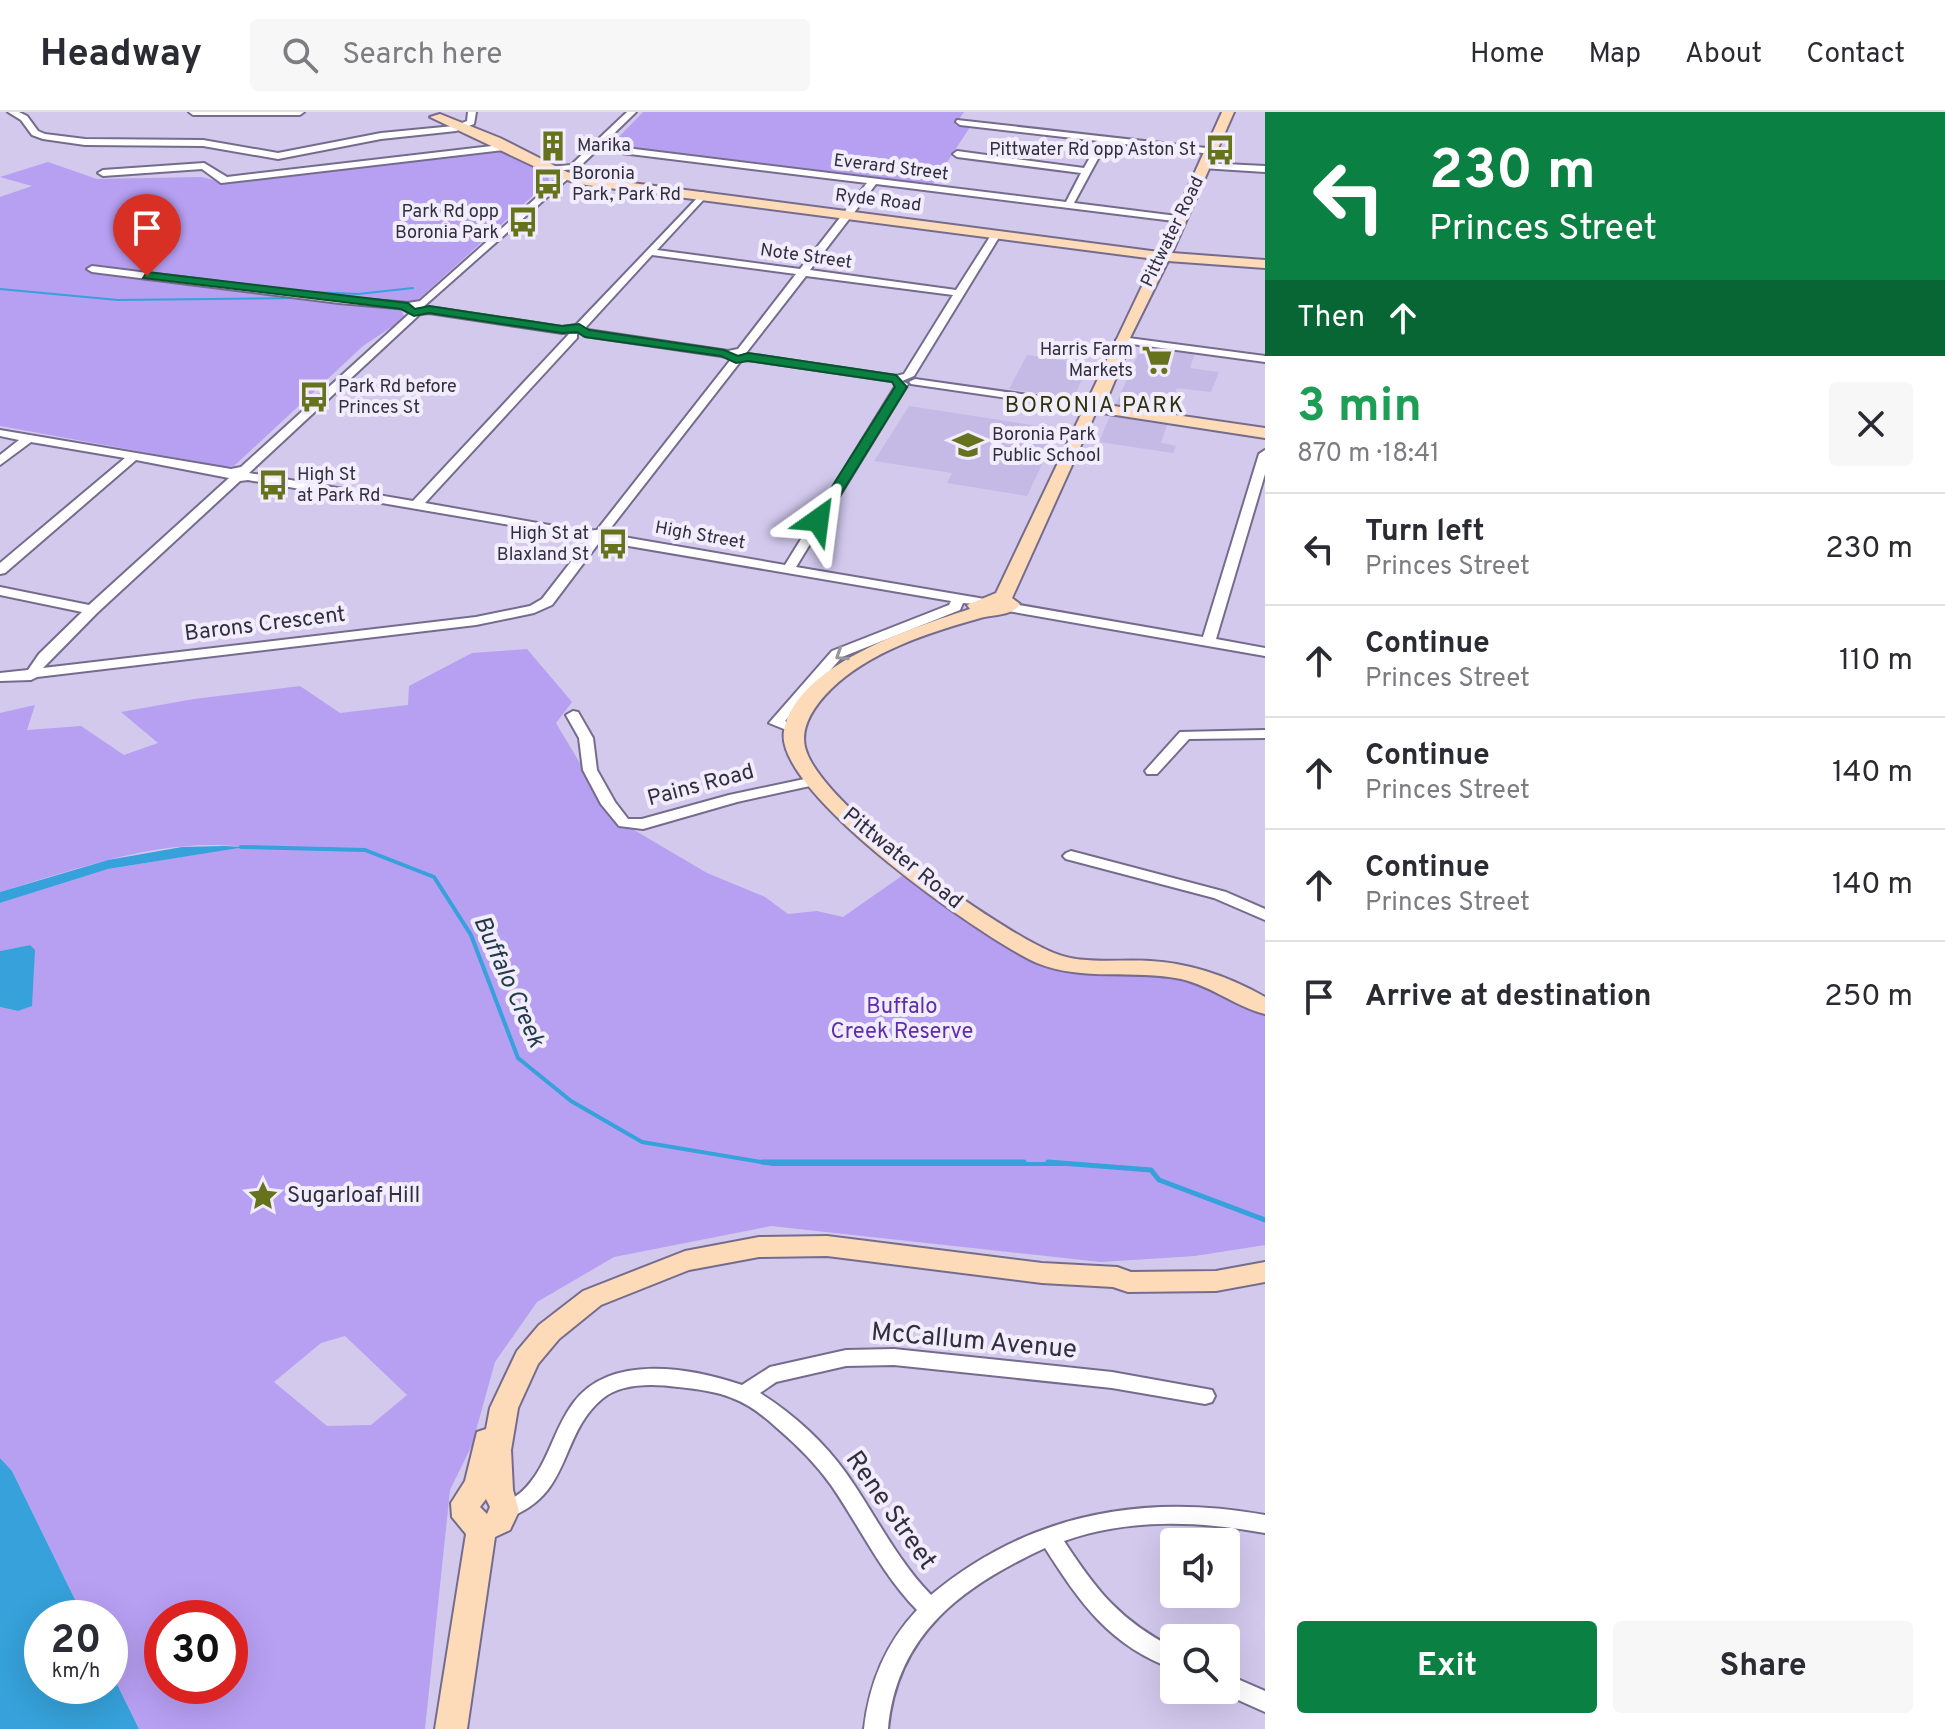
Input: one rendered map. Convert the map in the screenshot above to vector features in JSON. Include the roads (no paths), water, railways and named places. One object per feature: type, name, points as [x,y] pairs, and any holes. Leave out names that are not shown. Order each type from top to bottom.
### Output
[{"type":"main road","name":"Ryde Road","points":[[422,112],[496,141],[551,169],[847,215],[1162,256],[1265,264]]},
{"type":"main road","name":"Pittwater Road","points":[[1006,603],[1093,404],[1099,399],[1119,354],[1119,345],[1182,219],[1228,112]]},
{"type":"main road","points":[[1093,404],[1265,433]]},
{"type":"main road","points":[[794,729],[806,707],[853,664],[891,644],[980,607],[1006,603]]},
{"type":"main road","name":"Pittwater Road","points":[[794,729],[798,758],[840,810],[978,922],[1027,951],[1062,963],[1180,972],[1222,985],[1265,1007]]},
{"type":"main road","points":[[451,1729],[491,1504],[504,1408],[513,1382],[527,1358],[549,1332],[592,1298],[685,1261],[759,1247],[827,1246],[1042,1273],[1117,1277],[1128,1282],[1187,1283],[1242,1278],[1265,1272]]},
{"type":"main road","points":[[1117,1277],[1125,1273],[1212,1274],[1265,1263]]},
{"type":"street","points":[[12,112],[22,116],[35,133],[43,136],[85,142],[203,143],[278,156],[381,136],[461,126],[471,122],[472,112]]},
{"type":"street","points":[[193,112],[300,112]]},
{"type":"street","points":[[31,676],[44,657],[92,610],[632,112]]},
{"type":"street","points":[[960,122],[1212,151]]},
{"type":"street","points":[[1068,206],[1104,139]]},
{"type":"street","points":[[103,173],[204,166],[222,179],[509,147]]},
{"type":"street","name":"Everard Street","points":[[597,147],[1182,219]]},
{"type":"street","points":[[957,154],[1088,171]]},
{"type":"street","points":[[1205,166],[1265,169]]},
{"type":"street","points":[[598,537],[873,182]]},
{"type":"street","points":[[416,505],[703,195]]},
{"type":"street","points":[[788,570],[996,234]]},
{"type":"street","name":"Note Street","points":[[649,252],[959,293]]},
{"type":"street","points":[[92,269],[419,308],[905,380],[1093,404]]},
{"type":"street","points":[[1119,345],[1265,359]]},
{"type":"street","name":"High Street","points":[[0,433],[958,599],[980,607]]},
{"type":"street","points":[[0,461],[29,438]]},
{"type":"street","points":[[1208,642],[1265,454]]},
{"type":"street","points":[[0,570],[133,457]]},
{"type":"street","name":"Barons Crescent","points":[[0,677],[31,676],[476,621],[534,609],[547,602],[598,537]]},
{"type":"street","points":[[0,591],[92,610]]},
{"type":"street","points":[[794,729],[776,723],[837,654],[955,607],[958,599]]},
{"type":"street","points":[[1006,603],[1265,652]]},
{"type":"street","name":"Pains Road","points":[[573,715],[586,738],[590,770],[608,804],[624,823],[643,824],[734,798],[814,781]]},
{"type":"street","points":[[1152,771],[1185,735],[1265,734]]},
{"type":"street","points":[[1071,856],[1220,895],[1265,915]]},
{"type":"street","name":"McCallum Avenue","points":[[744,1394],[770,1375],[846,1358],[894,1357],[1112,1380],[1205,1396]]},
{"type":"street","name":"Rene Street","points":[[491,1504],[538,1493],[574,1411],[598,1390],[649,1376],[705,1382],[744,1394],[793,1431],[836,1476],[869,1534],[906,1586],[932,1611]]},
{"type":"street","points":[[876,1729],[879,1699],[893,1660],[932,1611],[956,1589],[989,1567],[1082,1525],[1150,1515],[1222,1517],[1265,1524]]},
{"type":"street","points":[[1050,1537],[1099,1611],[1117,1629],[1160,1652]]},
{"type":"street","points":[[1240,1690],[1265,1702]]},
{"type":"water","points":[[182,847],[245,847],[108,869],[0,903],[0,892],[108,860]]},
{"type":"water","points":[[30,945],[35,950],[32,1006],[18,1011],[0,1007],[0,951]]},
{"type":"water","points":[[0,1458],[12,1471],[75,1600],[24,1600],[24,1704],[127,1704],[139,1729],[0,1729]]},
{"type":"waterway","points":[[313,292],[358,294],[413,288]]},
{"type":"waterway","points":[[0,289],[118,300],[298,298]]},
{"type":"waterway","name":"Buffalo Creek","points":[[241,847],[365,850],[434,877],[471,935],[518,1058],[571,1101],[642,1142],[773,1164],[1074,1164]]},
{"type":"waterway","name":"Buffalo Creek","points":[[762,1162],[1024,1162]]},
{"type":"waterway","name":"Buffalo Creek","points":[[1048,1162],[1074,1164]]},
{"type":"waterway","name":"Buffalo Creek","points":[[1074,1164],[1151,1170],[1159,1180],[1265,1220]]},
{"type":"place","name":"Marika","points":[[553,146]]},
{"type":"place","name":"Pittwater Rd opp Aston St","points":[[1220,150]]},
{"type":"place","name":"Boronia Park, Park Rd","points":[[548,184]]},
{"type":"place","name":"Park Rd opp Boronia Park","points":[[523,222]]},
{"type":"place","name":"Harris Farm Markets","points":[[1157,360]]},
{"type":"place","name":"Park Rd before Princes St","points":[[314,397]]},
{"type":"place","name":"Boronia Park Public School","points":[[968,445]]},
{"type":"place","name":"High St at Park Rd","points":[[273,485]]},
{"type":"place","name":"High St at Blaxland St","points":[[613,544]]},
{"type":"place","name":"Sugarloaf Hill","points":[[263,1196]]},
{"type":"district","name":"BORONIA PARK","points":[[1095,406]]},
{"type":"park label","name":"Buffalo Creek Reserve","points":[[902,1020]]}]
